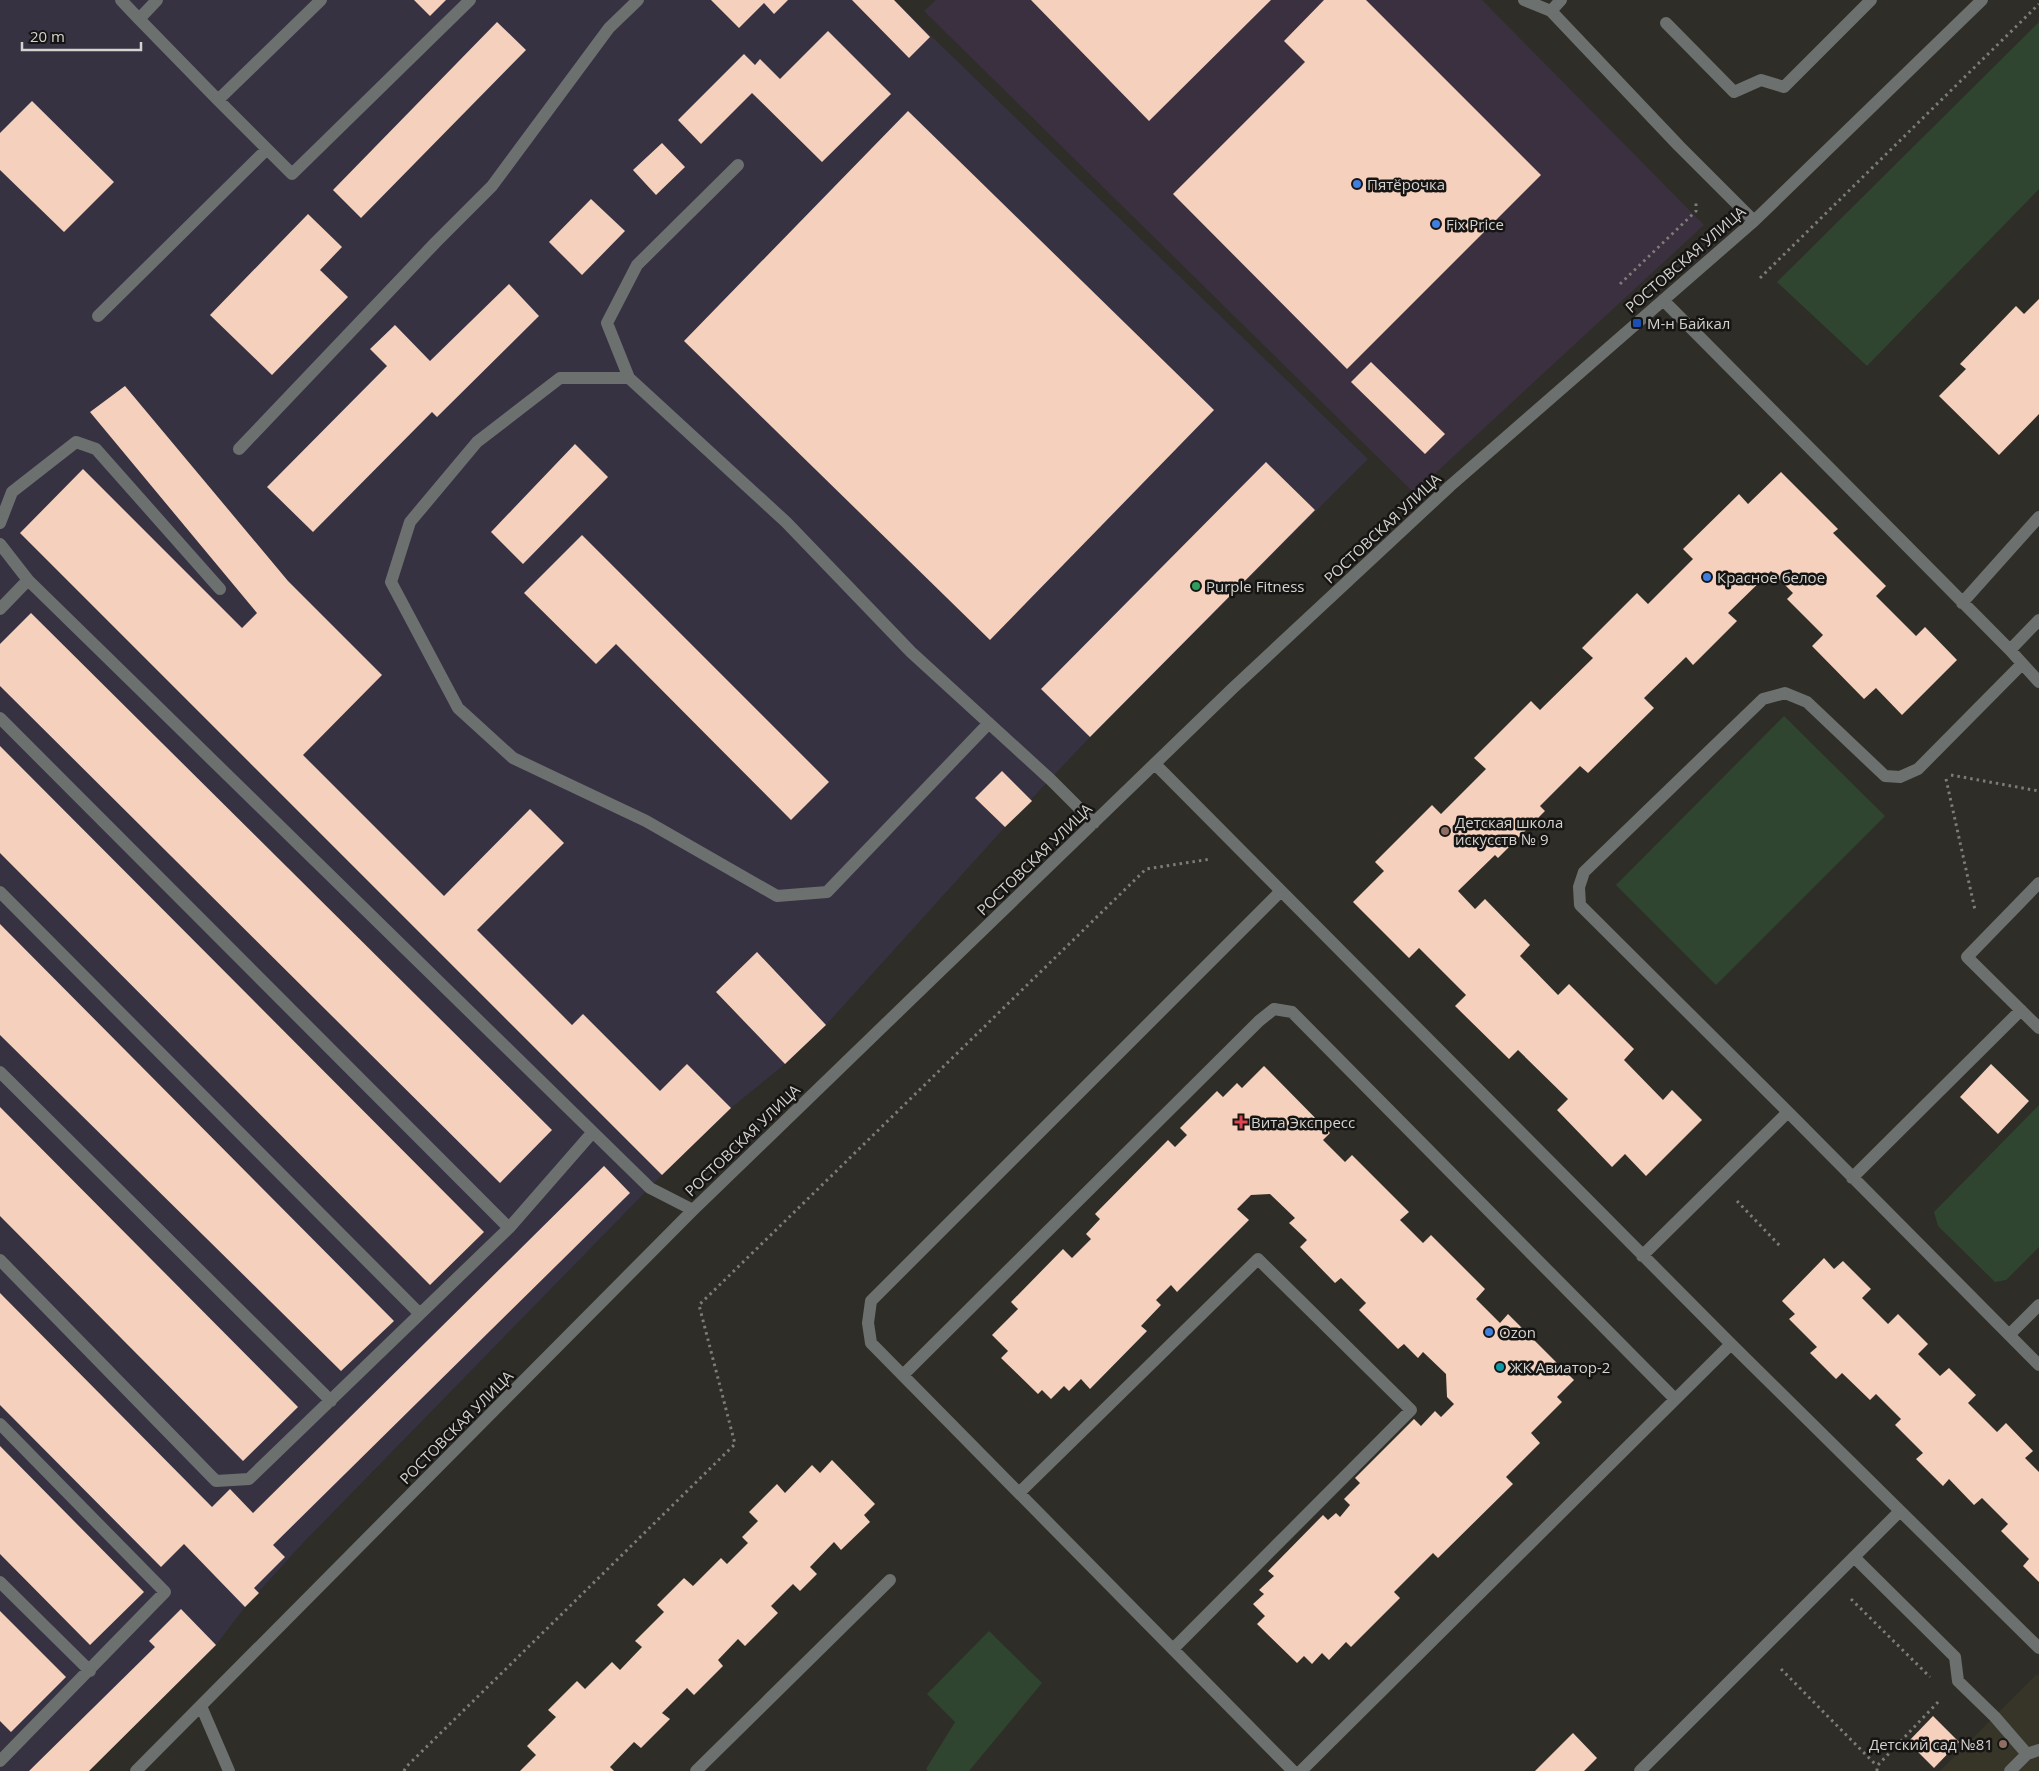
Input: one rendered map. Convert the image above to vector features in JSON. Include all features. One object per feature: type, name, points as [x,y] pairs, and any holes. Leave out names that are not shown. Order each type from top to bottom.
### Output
[{"type":"street","points":[[120,0],[292,174],[470,0]]},
{"type":"street","points":[[139,19],[157,0]]},
{"type":"street","points":[[218,100],[321,0]]},
{"type":"street","points":[[239,449],[429,249],[492,186],[609,28],[638,0]]},
{"type":"street","points":[[1524,0],[1551,11],[1679,146],[1754,221]]},
{"type":"street","points":[[1551,11],[1561,0]]},
{"type":"street","points":[[1666,23],[1734,92],[1761,80],[1784,87],[1871,0]]},
{"type":"street","name":"РОСТОВСКАЯ УЛИЦА","points":[[136,1771],[693,1210],[1233,688],[1450,486],[1754,221],[1982,0]]},
{"type":"street","points":[[98,316],[267,149]]},
{"type":"street","points":[[738,166],[637,265],[607,323],[629,378],[786,522],[911,652],[1051,780],[1094,823]]},
{"type":"street","points":[[1663,300],[2010,650],[2039,682]]},
{"type":"street","points":[[629,378],[560,378],[477,442],[410,522],[391,582],[458,708],[512,758],[646,821],[777,896],[827,892],[989,723]]},
{"type":"street","points":[[0,524],[12,492],[76,442],[96,449],[220,589]]},
{"type":"street","points":[[1962,603],[2039,516]]},
{"type":"street","points":[[0,544],[28,580],[592,1133],[650,1188],[693,1210]]},
{"type":"street","points":[[0,610],[28,580]]},
{"type":"street","points":[[2010,650],[2039,620]]},
{"type":"street","points":[[2022,664],[1918,769],[1900,778],[1885,776],[1807,702],[1785,693],[1763,699],[1584,872],[1580,887],[1580,905],[2039,1365]]},
{"type":"street","points":[[0,718],[509,1228]]},
{"type":"street","points":[[1155,764],[1642,1256],[2039,1648]]},
{"type":"street","points":[[2039,883],[1967,957],[2039,1028]]},
{"type":"street","points":[[1281,891],[871,1301],[868,1323],[871,1343],[1293,1771]]},
{"type":"street","points":[[0,892],[419,1313]]},
{"type":"street","points":[[903,1375],[1252,1028],[1274,1009],[1292,1012],[1675,1399]]},
{"type":"street","points":[[1852,1178],[2021,1010]]},
{"type":"street","points":[[0,1072],[331,1401]]},
{"type":"street","points":[[1642,1256],[1788,1112]]},
{"type":"street","points":[[0,1260],[216,1481],[249,1479],[509,1228],[592,1133]]},
{"type":"street","points":[[1019,1493],[1258,1258],[1411,1410],[1173,1649]]},
{"type":"street","points":[[2009,1335],[2039,1305]]},
{"type":"street","points":[[1301,1771],[1731,1344]]},
{"type":"street","points":[[0,1424],[165,1592],[90,1671],[1,1758]]},
{"type":"street","points":[[1640,1771],[1900,1512]]},
{"type":"street","points":[[1855,1558],[1956,1657],[1958,1680],[2033,1752],[2010,1771]]},
{"type":"street","points":[[696,1771],[890,1580]]},
{"type":"street","points":[[0,1582],[90,1671]]},
{"type":"street","points":[[202,1706],[229,1771]]},
{"type":"path","points":[[1760,278],[2039,4]]},
{"type":"path","points":[[1620,284],[1696,211],[1696,198]]},
{"type":"path","points":[[1982,942],[1944,774],[2039,791]]},
{"type":"path","points":[[404,1771],[735,1444],[699,1305],[1146,869],[1244,854]]},
{"type":"path","points":[[1735,1199],[1780,1246]]},
{"type":"path","points":[[1842,1601],[1850,1598],[1946,1694]]},
{"type":"path","points":[[1781,1668],[1878,1766]]},
{"type":"path","points":[[1876,1771],[1878,1766],[1958,1680]]},
{"type":"shaded area","points":[[0,0],[894,0],[1368,459],[1090,737],[1005,827],[826,1025],[785,1064],[731,1108],[662,1175],[301,1545],[245,1607],[216,1645],[89,1771],[0,1771]]},
{"type":"shaded area","points":[[936,0],[1482,0],[1704,225],[1414,493],[924,11]]},
{"type":"shaded area","name":"Детский сад №81","points":[[2037,1674],[2039,1676],[2039,1771],[1940,1771]]},
{"type":"green space","points":[[2039,22],[2039,189],[1867,366],[1777,282]]},
{"type":"green space","points":[[1784,716],[1885,816],[1716,985],[1616,885]]},
{"type":"green space","points":[[2039,1105],[2039,1247],[2006,1280],[1995,1282],[1938,1226],[1934,1212]]},
{"type":"green space","points":[[989,1631],[1042,1683],[969,1771],[928,1771],[926,1769],[955,1722],[927,1694]]},
{"type":"building","points":[[414,0],[446,0],[430,16]]},
{"type":"building","points":[[711,0],[788,0],[774,14],[764,3],[739,28]]},
{"type":"building","points":[[852,0],[894,0],[930,37],[909,58]]},
{"type":"building","points":[[1031,0],[1271,0],[1149,121]]},
{"type":"building","name":"Пятёрочка","points":[[1324,0],[1366,0],[1541,175],[1347,369],[1173,194],[1305,62],[1284,41]]},
{"type":"building","points":[[497,22],[526,50],[361,218],[333,190]]},
{"type":"building","points":[[828,31],[891,94],[822,162],[752,93],[701,144],[678,120],[744,54],[755,65],[760,59],[780,79]]},
{"type":"building","points":[[32,101],[114,182],[64,232],[0,170],[0,133]]},
{"type":"building","points":[[908,111],[1214,410],[990,640],[684,341]]},
{"type":"building","points":[[662,143],[685,167],[656,195],[633,170]]},
{"type":"building","points":[[591,199],[625,231],[582,275],[549,242]]},
{"type":"building","points":[[308,214],[342,247],[320,270],[348,297],[272,375],[210,315]]},
{"type":"building","points":[[509,284],[539,316],[437,417],[432,412],[313,532],[267,487],[387,366],[370,349],[395,325],[430,361]]},
{"type":"building","points":[[2039,299],[2039,414],[1999,455],[1939,396],[1966,369],[1960,364],[2016,306],[2024,314]]},
{"type":"building","points":[[1371,362],[1445,434],[1425,454],[1351,382]]},
{"type":"building","points":[[125,386],[288,581],[382,675],[303,755],[444,896],[530,809],[564,843],[477,930],[572,1025],[583,1014],[660,1091],[687,1064],[731,1108],[662,1175],[20,533],[83,469],[242,628],[257,613],[90,412]]},
{"type":"building","points":[[575,444],[608,477],[523,564],[491,532]]},
{"type":"building","points":[[1266,462],[1315,510],[1090,737],[1041,689]]},
{"type":"building","points":[[1781,472],[1838,529],[1833,533],[1886,586],[1876,596],[1916,636],[1925,627],[1957,660],[1902,715],[1876,688],[1864,699],[1812,646],[1823,635],[1787,599],[1793,593],[1771,571],[1728,613],[1737,621],[1693,665],[1686,657],[1644,698],[1654,708],[1588,773],[1580,766],[1540,806],[1545,811],[1498,858],[1495,855],[1458,891],[1475,909],[1485,899],[1530,945],[1520,956],[1558,995],[1569,984],[1634,1049],[1624,1060],[1663,1100],[1672,1090],[1702,1120],[1646,1176],[1625,1154],[1612,1167],[1557,1110],[1568,1099],[1518,1050],[1509,1059],[1455,1006],[1466,995],[1419,948],[1409,958],[1353,902],[1384,871],[1375,862],[1432,805],[1441,814],[1486,769],[1474,758],[1531,701],[1540,710],[1593,658],[1582,648],[1637,593],[1648,604],[1693,559],[1683,549],[1739,494],[1748,504]]},
{"type":"building","points":[[582,535],[829,782],[791,820],[616,644],[596,664],[524,593]]},
{"type":"building","points":[[31,613],[552,1130],[500,1183],[0,686],[0,644]]},
{"type":"building","points":[[0,746],[484,1232],[430,1285],[0,853]]},
{"type":"building","points":[[1002,771],[1032,801],[1005,827],[975,798]]},
{"type":"building","points":[[0,924],[394,1321],[341,1371],[0,1035]]},
{"type":"building","points":[[757,952],[826,1025],[785,1064],[716,992]]},
{"type":"building","points":[[1991,1064],[2029,1101],[1998,1134],[1960,1097]]},
{"type":"building","name":"ЖК Авиатор-2","points":[[1264,1066],[1330,1133],[1323,1140],[1345,1162],[1352,1155],[1409,1212],[1400,1220],[1423,1243],[1431,1235],[1485,1289],[1476,1299],[1500,1323],[1508,1314],[1574,1380],[1557,1397],[1562,1402],[1531,1433],[1540,1443],[1506,1477],[1513,1484],[1438,1558],[1433,1553],[1394,1592],[1400,1598],[1351,1647],[1346,1642],[1329,1660],[1322,1653],[1312,1664],[1304,1656],[1297,1663],[1257,1624],[1265,1616],[1253,1604],[1264,1594],[1259,1590],[1274,1576],[1268,1571],[1323,1515],[1328,1520],[1336,1513],[1340,1517],[1350,1505],[1344,1499],[1360,1483],[1355,1478],[1414,1419],[1421,1426],[1435,1411],[1441,1417],[1454,1404],[1447,1397],[1446,1374],[1423,1352],[1418,1358],[1404,1344],[1398,1349],[1359,1310],[1366,1303],[1341,1278],[1335,1283],[1300,1247],[1307,1240],[1289,1223],[1295,1218],[1270,1194],[1251,1195],[1237,1209],[1249,1220],[1177,1292],[1171,1285],[1156,1300],[1161,1305],[1141,1326],[1147,1331],[1090,1389],[1081,1379],[1069,1391],[1064,1386],[1051,1399],[1042,1390],[1038,1394],[1001,1358],[1008,1351],[992,1335],[1018,1309],[1011,1302],[1063,1249],[1072,1258],[1091,1239],[1086,1234],[1100,1219],[1095,1214],[1168,1140],[1175,1147],[1187,1135],[1180,1128],[1217,1091],[1223,1097],[1237,1083],[1242,1088]]},
{"type":"building","points":[[0,1107],[298,1407],[243,1461],[0,1216]]},
{"type":"building","points":[[604,1166],[630,1193],[273,1545],[285,1557],[254,1588],[259,1593],[245,1607],[184,1544],[161,1567],[0,1405],[0,1293],[212,1507],[230,1489],[253,1513]]},
{"type":"building","points":[[1824,1258],[1834,1269],[1843,1261],[1871,1289],[1862,1298],[1888,1324],[1898,1314],[1928,1344],[1918,1354],[1940,1376],[1949,1368],[1976,1395],[1968,1403],[1997,1432],[2006,1423],[2033,1451],[2025,1458],[2039,1472],[2039,1582],[2023,1566],[2029,1559],[2001,1531],[2008,1524],[1982,1498],[1974,1505],[1949,1479],[1943,1486],[1916,1459],[1923,1453],[1895,1425],[1901,1419],[1876,1394],[1870,1400],[1842,1373],[1836,1379],[1810,1353],[1817,1347],[1789,1319],[1795,1314],[1782,1301]]},
{"type":"building","points":[[0,1446],[144,1592],[90,1645],[0,1554]]},
{"type":"building","points":[[832,1460],[875,1504],[864,1515],[870,1522],[841,1550],[834,1542],[810,1567],[817,1574],[800,1591],[793,1584],[771,1606],[778,1613],[745,1646],[738,1639],[718,1660],[723,1666],[694,1695],[687,1688],[662,1713],[670,1719],[641,1748],[634,1742],[610,1767],[614,1771],[520,1771],[536,1755],[527,1746],[556,1717],[548,1710],[577,1681],[585,1689],[612,1662],[620,1670],[642,1647],[635,1641],[664,1612],[657,1605],[684,1578],[693,1586],[721,1558],[727,1564],[748,1543],[742,1537],[758,1521],[749,1512],[777,1484],[785,1493],[812,1465],[820,1473]]},
{"type":"building","points":[[181,1609],[216,1645],[89,1771],[29,1771],[155,1647],[149,1641]]},
{"type":"building","points":[[0,1611],[66,1677],[11,1732],[0,1721]]},
{"type":"building","points":[[1933,1716],[1959,1742],[1934,1768],[1908,1742]]},
{"type":"building","points":[[1573,1733],[1597,1758],[1584,1771],[1535,1771]]},
{"type":"place","name":"Пятёрочка","points":[[1357,184]]},
{"type":"place","name":"Fix Price","points":[[1436,224]]},
{"type":"place","name":"М-н Байкал","points":[[1637,323]]},
{"type":"place","name":"Красное белое","points":[[1707,577]]},
{"type":"place","name":"Purple Fitness","points":[[1196,586]]},
{"type":"place","name":"Детская школа искусств № 9","points":[[1445,831]]},
{"type":"place","name":"Вита Экспресс","points":[[1241,1122]]},
{"type":"place","name":"Ozon","points":[[1489,1332]]},
{"type":"place","name":"ЖК Авиатор-2","points":[[1500,1367]]},
{"type":"place","name":"Детский сад №81","points":[[2003,1744]]}]
